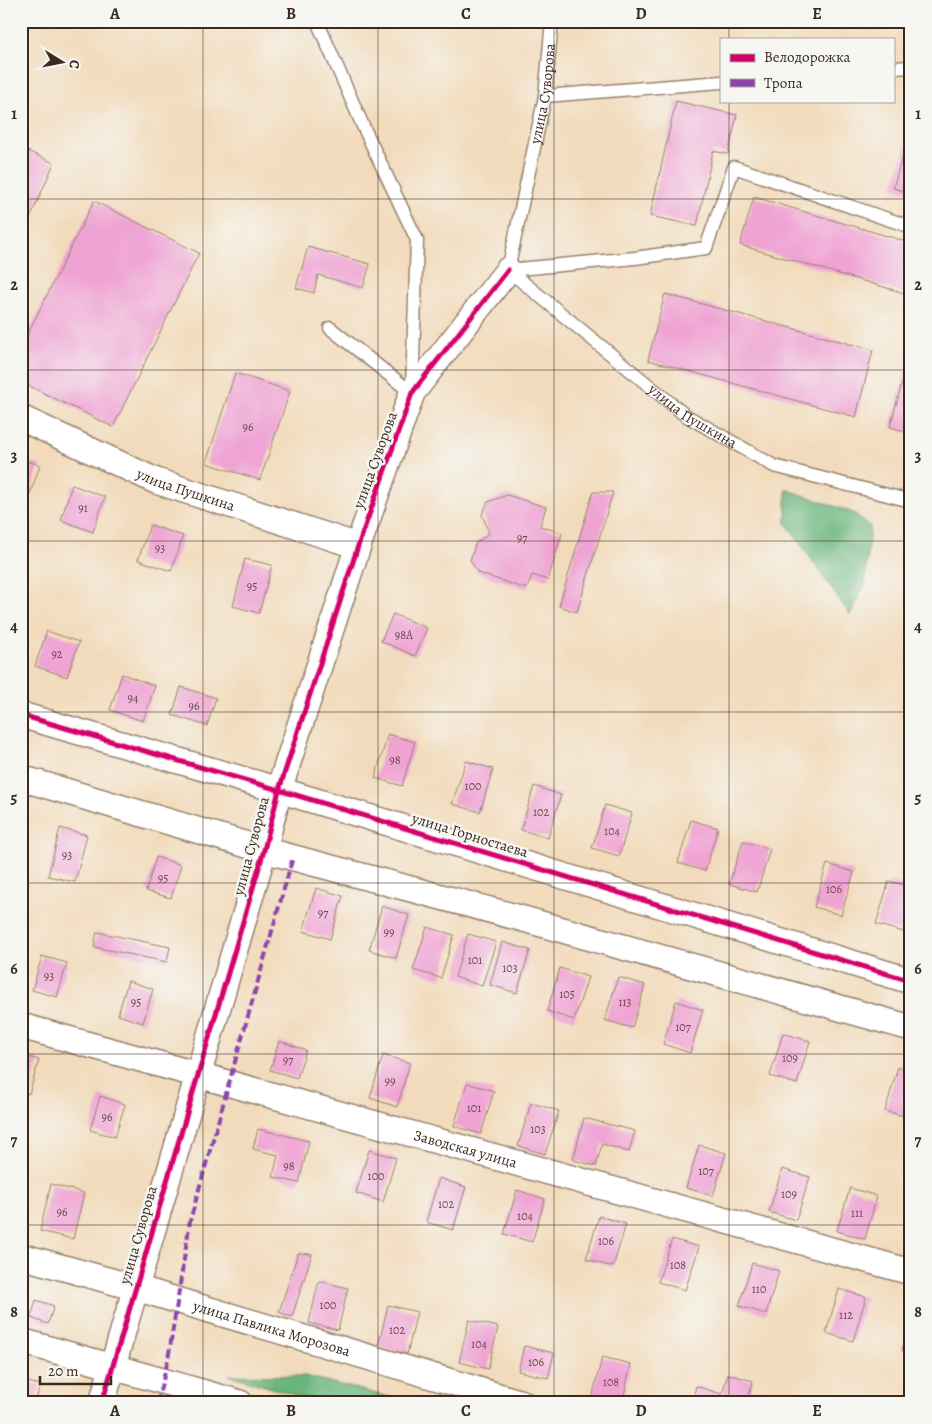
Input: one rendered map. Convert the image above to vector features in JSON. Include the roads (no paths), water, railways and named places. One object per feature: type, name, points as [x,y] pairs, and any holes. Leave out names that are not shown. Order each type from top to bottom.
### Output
[{"type":"street","name":"улица Суворова","points":[[102,1403],[264,850],[279,790],[358,546],[412,393],[508,270]]},
{"type":"street","name":"улица Пушкина","points":[[21,418],[156,481],[358,546]]},
{"type":"street","name":"улица Горностаева","points":[[21,715],[279,790],[911,981]]},
{"type":"street","points":[[21,778],[264,850],[520,918],[911,1028]]},
{"type":"street","name":"Заводская улица","points":[[21,1026],[911,1272]]},
{"type":"street","name":"улица Павлика Морозова","points":[[21,1256],[136,1288],[522,1403]]},
{"type":"street","points":[[21,1341],[240,1403]]},
{"type":"lane","points":[[317,21],[362,126],[417,240],[412,393]]},
{"type":"lane","name":"улица Суворова","points":[[508,270],[545,96],[552,21]]},
{"type":"lane","points":[[894,68],[911,67]]},
{"type":"lane","points":[[545,96],[720,82]]},
{"type":"lane","points":[[508,270],[636,258],[706,248],[734,167],[911,227]]},
{"type":"lane","name":"улица Пушкина","points":[[508,270],[685,416],[774,466],[911,501]]},
{"type":"lane","points":[[330,328],[412,393]]}]
